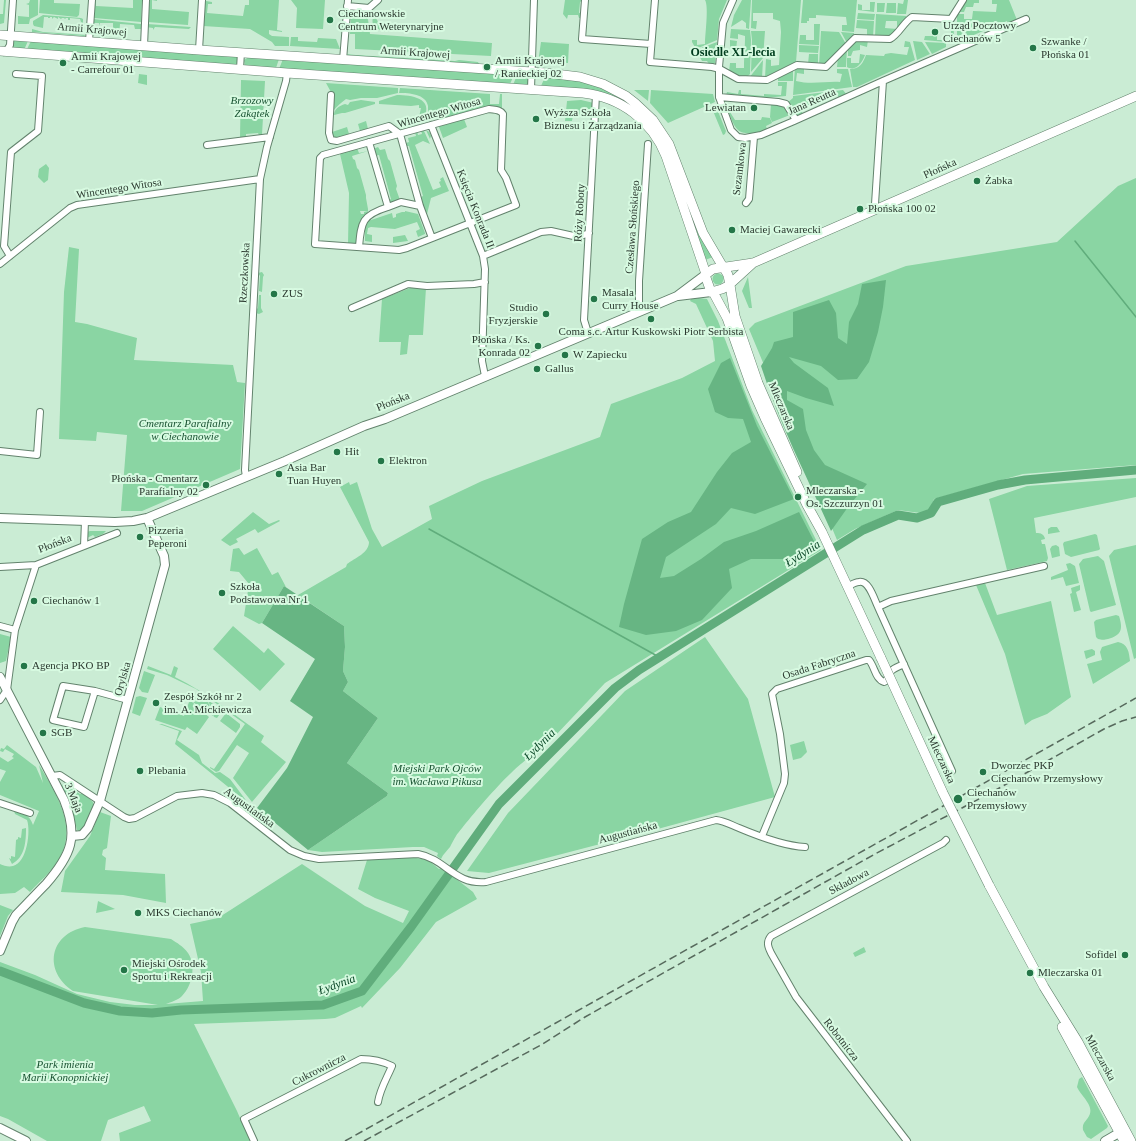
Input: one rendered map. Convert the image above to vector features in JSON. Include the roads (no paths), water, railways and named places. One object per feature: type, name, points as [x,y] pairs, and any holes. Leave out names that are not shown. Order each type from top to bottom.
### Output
[{"type":"main road","name":"Armii Krajowej","points":[[0,35],[532,72],[570,75],[592,80],[626,96],[644,111],[658,126],[669,144],[703,233],[723,267]]},
{"type":"main road","points":[[2,51],[287,73],[531,89],[609,99],[630,110],[647,124],[658,140],[666,156],[705,274]]},
{"type":"main road","name":"Płońska","points":[[705,274],[713,269],[753,263],[1136,96]]},
{"type":"main road","name":"Płońska","points":[[730,284],[753,263]]},
{"type":"main road","name":"Mleczarska","points":[[723,267],[728,274],[735,316],[758,383],[826,542],[936,779],[989,885],[1044,987],[1078,1042],[1122,1131],[1124,1141]]},
{"type":"main road","name":"Mleczarska","points":[[705,274],[712,292],[727,318],[764,418],[822,532]]},
{"type":"main road","points":[[712,292],[730,284]]},
{"type":"main road","name":"Mleczarska","points":[[1122,1131],[1131,1141]]},
{"type":"street","points":[[2,51],[9,47],[13,0]]},
{"type":"street","points":[[88,41],[92,0]]},
{"type":"street","points":[[144,46],[146,0]]},
{"type":"street","points":[[199,50],[202,0]]},
{"type":"street","points":[[343,60],[347,3],[369,8],[378,0]]},
{"type":"street","points":[[531,89],[534,0]]},
{"type":"street","points":[[585,0],[582,39],[651,44]]},
{"type":"street","points":[[655,0],[650,62],[720,69],[738,79],[767,80],[797,65],[826,67],[855,38],[890,39],[895,37],[912,17],[951,19],[963,0]]},
{"type":"street","name":"Jana Reutta","points":[[733,0],[723,23],[719,97],[728,124],[734,134],[738,137],[754,137],[796,120],[1026,19]]},
{"type":"street","points":[[240,69],[242,52]]},
{"type":"street","name":"Rzeczkowska","points":[[246,477],[245,464],[260,179],[287,73]]},
{"type":"street","points":[[10,256],[4,246],[11,152],[38,131],[42,76],[16,74]]},
{"type":"street","points":[[876,210],[875,204],[883,81]]},
{"type":"street","points":[[331,95],[329,132],[331,140],[337,142],[389,126],[400,134],[420,206],[432,238]]},
{"type":"street","points":[[719,97],[786,104],[796,120]]},
{"type":"street","name":"Róży Roboty","points":[[588,333],[584,320],[596,98]]},
{"type":"street","name":"Wincentego Witosa","points":[[359,247],[315,244],[320,158],[323,155],[489,109],[502,111],[504,114],[504,119],[501,170],[506,178],[516,205],[470,224]]},
{"type":"street","name":"Księcia Konrada II","points":[[431,125],[483,256],[485,282],[482,361],[485,376]]},
{"type":"street","points":[[207,144],[270,137]]},
{"type":"street","name":"Sezamkowa","points":[[746,202],[749,199],[754,137]]},
{"type":"street","points":[[369,142],[388,206]]},
{"type":"street","name":"Czesława Słońskiego","points":[[641,310],[639,305],[640,260],[648,144]]},
{"type":"street","name":"Wincentego Witosa","points":[[0,264],[70,208],[77,205],[260,179]]},
{"type":"street","points":[[420,206],[401,202],[376,211],[363,222],[359,247],[399,250],[470,224]]},
{"type":"street","points":[[483,256],[541,232],[552,231],[578,237],[589,233]]},
{"type":"street","points":[[578,237],[588,249]]},
{"type":"street","name":"Płońska","points":[[677,296],[705,274]]},
{"type":"street","points":[[352,308],[408,284],[427,286],[474,284],[485,282]]},
{"type":"street","name":"Płońska","points":[[0,518],[115,522],[147,518],[246,477],[357,428],[385,419],[641,310],[677,296],[712,292]]},
{"type":"street","points":[[0,451],[37,455],[40,412]]},
{"type":"street","name":"Orylska","points":[[72,836],[82,835],[88,828],[100,801],[165,565],[164,556],[147,518]]},
{"type":"street","name":"Płońska","points":[[84,546],[85,521]]},
{"type":"street","name":"Płońska","points":[[0,567],[36,565],[117,533]]},
{"type":"street","points":[[0,700],[7,690],[15,630],[36,565]]},
{"type":"street","points":[[847,587],[860,581],[864,582],[878,607],[891,601],[1044,566]]},
{"type":"street","name":"Mleczarska","points":[[878,607],[952,771]]},
{"type":"street","points":[[0,626],[15,630]]},
{"type":"street","name":"Osada Fabryczna","points":[[762,836],[784,783],[785,774],[780,734],[772,694],[777,689],[866,660],[871,662],[879,679],[884,682],[886,681],[889,672],[904,664]]},
{"type":"street","name":"3 Maja","points":[[0,677],[52,776],[70,814],[72,836],[70,849],[59,869],[16,915],[0,951]]},
{"type":"street","points":[[94,691],[84,727],[53,720],[63,686],[94,691],[128,700]]},
{"type":"street","name":"Augustiańska","points":[[52,776],[60,775],[129,819],[144,814],[177,796],[202,793],[214,795],[230,803],[290,850],[304,856],[319,859],[418,854],[427,856],[456,876],[472,882],[486,882],[716,820],[723,820],[738,828],[793,847],[805,847]]},
{"type":"street","points":[[0,803],[30,813]]},
{"type":"street","name":"Składowa","points":[[768,947],[768,942],[771,936],[946,840]]},
{"type":"street","name":"Robotnicza","points":[[768,947],[796,998],[907,1141]]},
{"type":"street","name":"Cukrownicza","points":[[254,1141],[244,1119],[361,1060],[368,1059],[384,1062],[392,1066],[379,1092],[378,1102]]},
{"type":"street","points":[[0,1128],[26,1141]]},
{"type":"street","points":[[1105,1141],[1122,1131]]},
{"type":"waterway","points":[[1075,241],[1136,317]]},
{"type":"waterway","name":"Łydynia","points":[[0,971],[84,1003],[120,1011],[152,1013],[181,1010],[323,1005],[362,991],[411,927],[499,804],[615,688],[639,670],[863,530],[898,515],[917,518],[931,513],[938,502],[998,485],[1025,480],[1136,470]]},
{"type":"waterway","points":[[429,529],[659,657]]},
{"type":"railway","points":[[345,1141],[1136,698]]},
{"type":"railway","points":[[364,1141],[541,1045],[585,1017],[875,854],[994,791],[1104,729],[1136,717]]},
{"type":"place","name":"Ciechanowskie Centrum Weterynaryjne","points":[[330,20]]},
{"type":"place","name":"Urząd Pocztowy Ciechanów 5","points":[[935,32]]},
{"type":"place","name":"Szwanke / Płońska 01","points":[[1033,48]]},
{"type":"place","name":"Armii Krajowej - Carrefour 01","points":[[63,63]]},
{"type":"place","name":"Armii Krajowej / Ranieckiej 02","points":[[487,67]]},
{"type":"place","name":"Lewiatan","points":[[754,108]]},
{"type":"place","name":"Wyższa Szkoła Biznesu i Zarządzania","points":[[536,119]]},
{"type":"place","name":"Żabka","points":[[977,181]]},
{"type":"place","name":"Płońska 100 02","points":[[860,209]]},
{"type":"place","name":"Maciej Gawarecki","points":[[732,230]]},
{"type":"place","name":"ZUS","points":[[274,294]]},
{"type":"place","name":"Masala Curry House","points":[[594,299]]},
{"type":"place","name":"Studio Fryzjerskie","points":[[546,314]]},
{"type":"place","name":"Coma s.c. Artur Kuskowski Piotr Serbista","points":[[651,319]]},
{"type":"place","name":"Płońska / Ks. Konrada 02","points":[[538,346]]},
{"type":"place","name":"W Zapiecku","points":[[565,355]]},
{"type":"place","name":"Gallus","points":[[537,369]]},
{"type":"place","name":"Hit","points":[[337,452]]},
{"type":"place","name":"Elektron","points":[[381,461]]},
{"type":"place","name":"Asia Bar Tuan Huyen","points":[[279,474]]},
{"type":"place","name":"Płońska - Cmentarz Parafialny 02","points":[[206,485]]},
{"type":"place","name":"Mleczarska - Os. Szczurzyn 01","points":[[798,497]]},
{"type":"place","name":"Pizzeria Peperoni","points":[[140,537]]},
{"type":"place","name":"Szkoła Podstawowa Nr 1","points":[[222,593]]},
{"type":"place","name":"Ciechanów 1","points":[[34,601]]},
{"type":"place","name":"Agencja PKO BP","points":[[24,666]]},
{"type":"place","name":"Zespół Szkół nr 2 im. A. Mickiewicza","points":[[156,703]]},
{"type":"place","name":"SGB","points":[[43,733]]},
{"type":"place","name":"Plebania","points":[[140,771]]},
{"type":"place","name":"Dworzec PKP Ciechanów Przemysłowy","points":[[983,772]]},
{"type":"place","name":"Ciechanów Przemysłowy","points":[[958,799]]},
{"type":"place","name":"MKS Ciechanów","points":[[138,913]]},
{"type":"place","name":"Sofidel","points":[[1125,955]]},
{"type":"place","name":"Miejski Ośrodek Sportu i Rekreacji","points":[[124,970]]},
{"type":"place","name":"Mleczarska 01","points":[[1030,973]]},
{"type":"district","name":"Osiedle XL-lecia","points":[[733,53]]},
{"type":"park label","name":"Brzozowy Zakątek","points":[[252,107]]},
{"type":"park label","name":"Cmentarz Parafialny w Ciechanowie","points":[[185,430]]},
{"type":"park label","name":"Miejski Park Ojców im. Wacława Pikusa","points":[[437,775]]},
{"type":"park label","name":"Park imienia Marii Konopnickiej","points":[[65,1071]]}]
